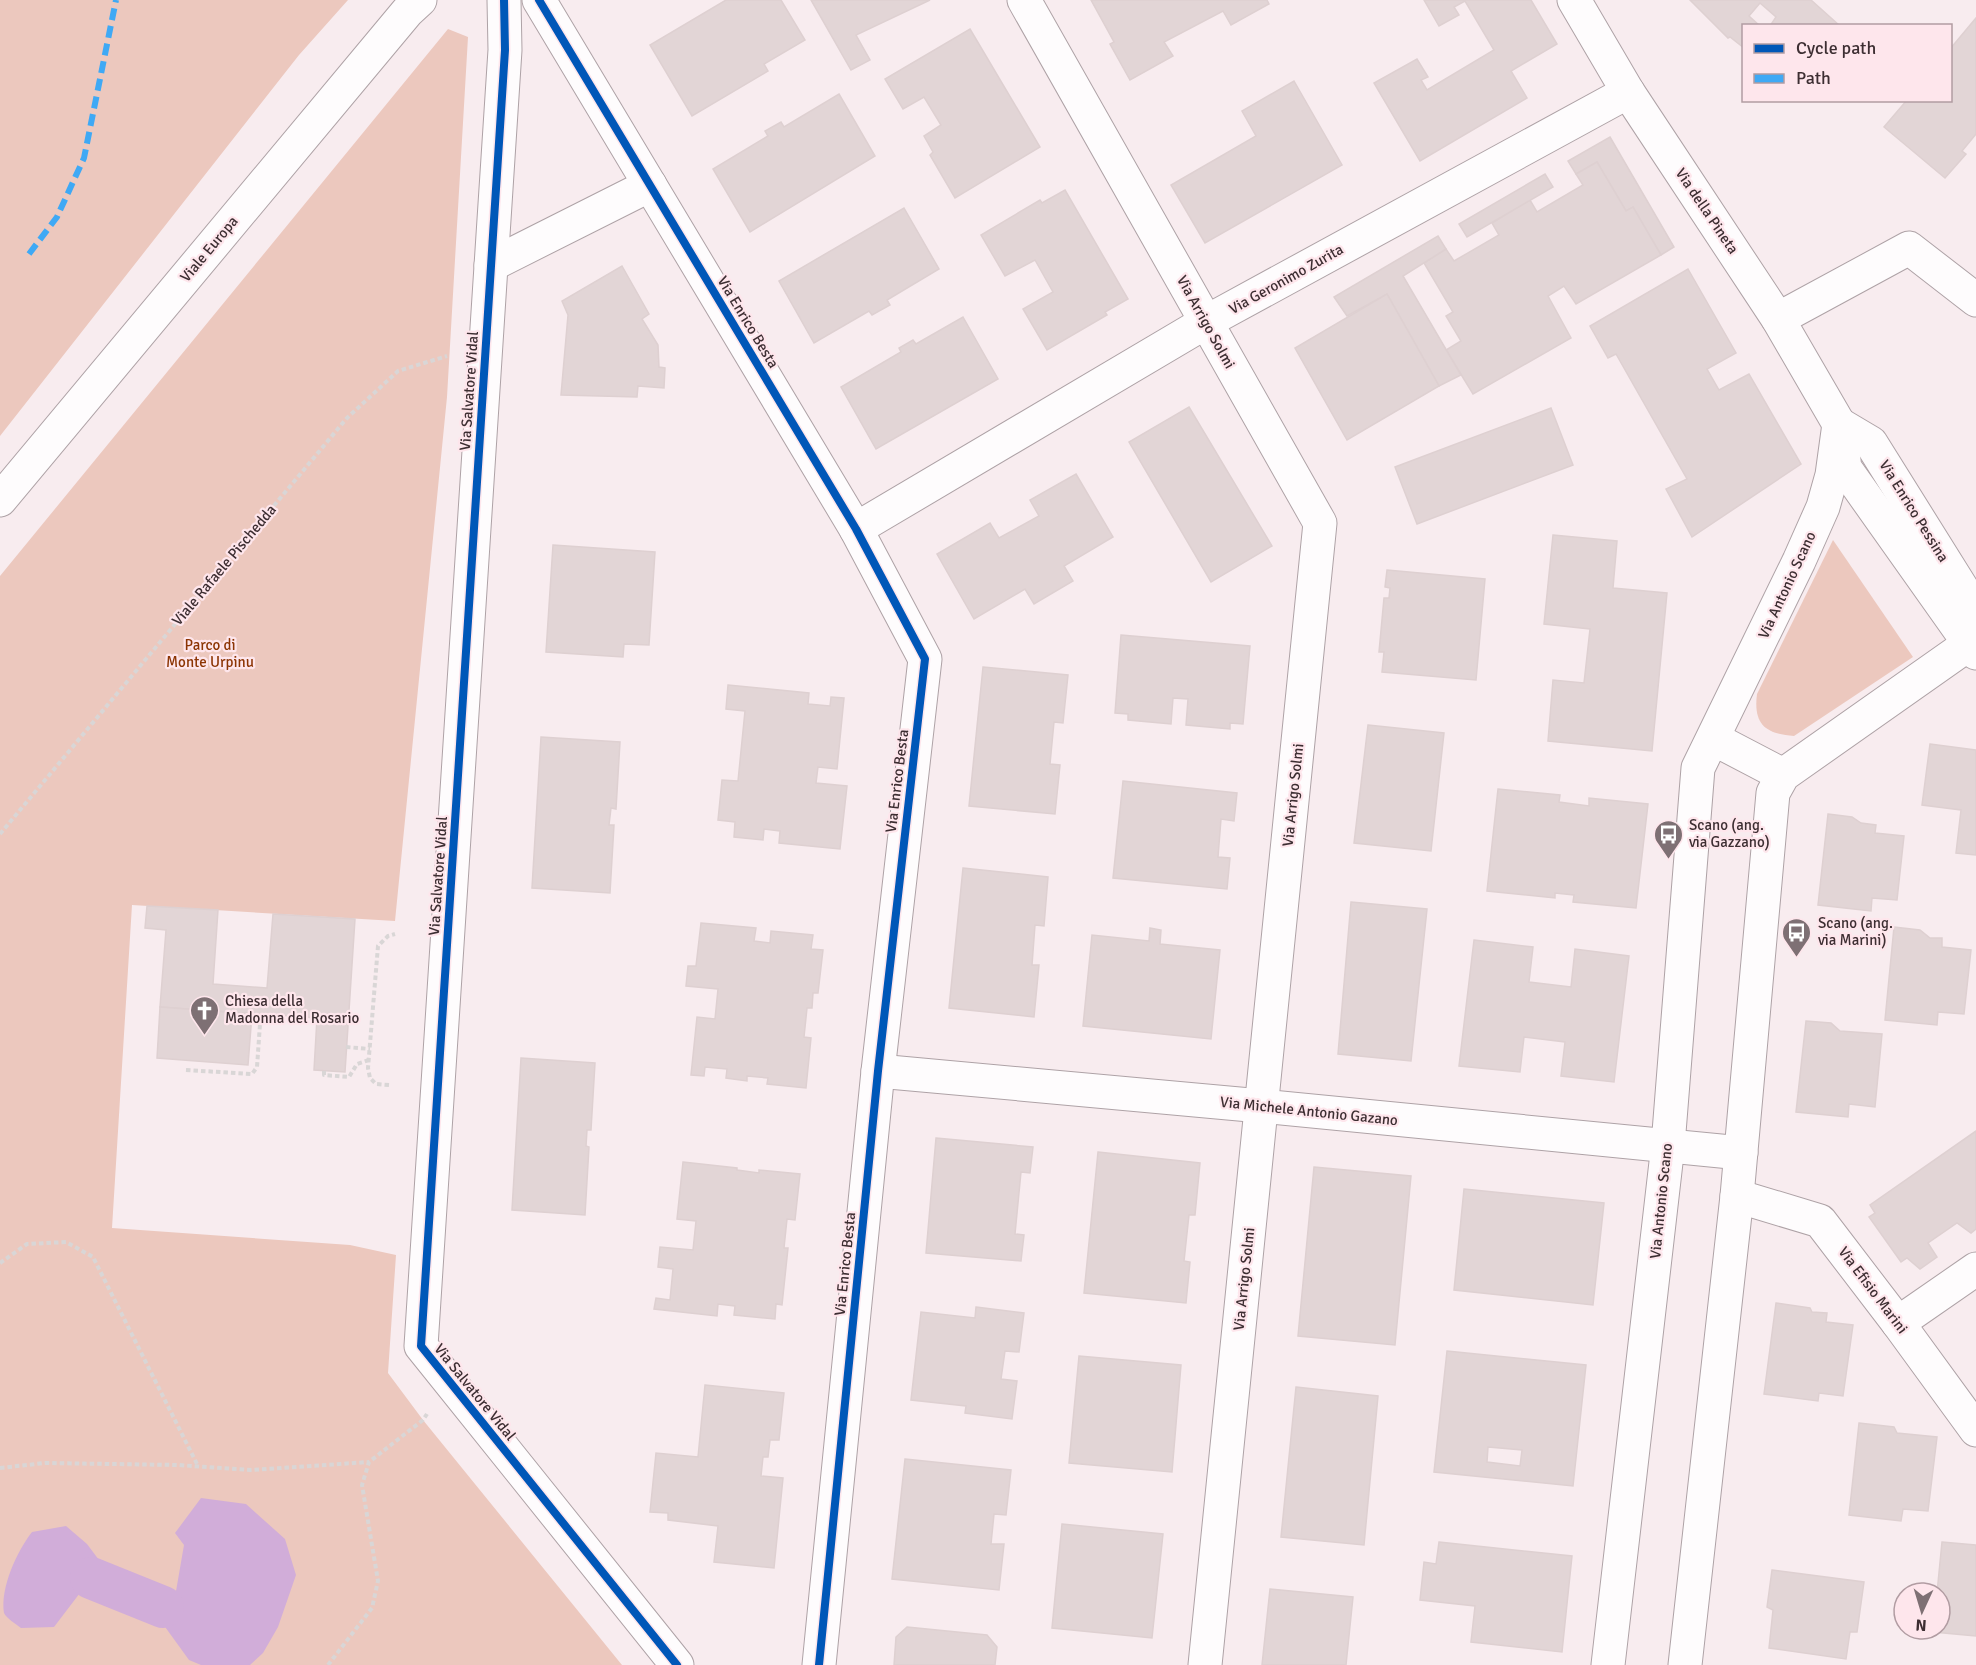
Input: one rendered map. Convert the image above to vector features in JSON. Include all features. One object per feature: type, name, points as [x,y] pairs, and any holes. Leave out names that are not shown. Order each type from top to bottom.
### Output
[{"type":"street","name":"Viale Europa","points":[[0,500],[406,12],[420,0]]},
{"type":"street","name":"Via Salvatore Vidal","points":[[504,0],[505,50],[421,1346],[677,1665]]},
{"type":"street","name":"Via Enrico Besta","points":[[539,0],[856,529],[925,658],[878,1071],[819,1665]]},
{"type":"street","name":"Via Arrigo Solmi","points":[[1024,0],[1320,523],[1205,1665]]},
{"type":"street","name":"Via della Pineta","points":[[1574,0],[1628,92],[1778,319],[1839,424]]},
{"type":"street","name":"Via Geronimo Zurita","points":[[856,529],[1206,322],[1628,92]]},
{"type":"street","points":[[491,265],[650,185]]},
{"type":"street","points":[[1778,319],[1909,248],[1976,300]]},
{"type":"street","points":[[1685,1665],[1737,1196],[1773,793],[1783,775],[1974,645],[1845,468],[1839,424]]},
{"type":"street","name":"Via Enrico Pessina","points":[[1839,424],[1871,443],[1976,611]]},
{"type":"street","name":"Via Antonio Scano","points":[[1608,1665],[1668,1145],[1698,768],[1714,739],[1823,507],[1832,475],[1839,424]]},
{"type":"street","points":[[1714,739],[1783,775]]},
{"type":"street","name":"Via Michele Antonio Gazano","points":[[878,1071],[1741,1153]]},
{"type":"street","name":"Via Efisio Marini","points":[[1737,1196],[1821,1221],[1976,1430]]},
{"type":"street","points":[[1898,1323],[1976,1269]]},
{"type":"path","points":[[389,1084],[376,1084],[370,1078],[369,1060],[378,946],[388,936],[395,934]]},
{"type":"path","points":[[186,1070],[252,1074],[256,1067],[260,1023]]},
{"type":"path","points":[[346,1047],[370,1049]]},
{"type":"path","points":[[324,1071],[324,1075],[349,1077],[357,1064],[369,1060]]},
{"type":"path","points":[[0,1263],[27,1244],[66,1242],[93,1257],[199,1467]]},
{"type":"path","points":[[0,1468],[45,1462],[251,1470],[369,1462],[423,1420],[449,1381]]},
{"type":"path","points":[[328,1665],[372,1608],[378,1581],[362,1485],[369,1462]]},
{"type":"green space","points":[[0,0],[348,0],[299,55],[0,436]]},
{"type":"green space","name":"Parco di Monte Urpinu","points":[[448,29],[468,37],[447,397],[395,921],[132,905],[112,1228],[350,1245],[396,1255],[388,1373],[423,1420],[622,1665],[0,1665],[0,576]]},
{"type":"green space","points":[[1833,540],[1913,657],[1794,736],[1776,733],[1764,726],[1760,720],[1756,705],[1757,694]]},
{"type":"shaded area","points":[[201,1498],[246,1504],[285,1539],[296,1575],[278,1627],[263,1653],[250,1665],[201,1665],[189,1660],[155,1613],[175,1597],[184,1545],[175,1533]]},
{"type":"shaded area","points":[[66,1526],[87,1544],[102,1564],[54,1627],[21,1628],[4,1613],[3,1603],[7,1581],[15,1559],[32,1532]]},
{"type":"building","points":[[726,0],[781,0],[805,40],[764,64],[768,71],[692,116],[650,45]]},
{"type":"building","points":[[811,0],[930,0],[856,35],[870,60],[851,70]]},
{"type":"building","points":[[1091,0],[1267,0],[1269,4],[1231,25],[1223,11],[1164,42],[1173,56],[1130,80],[1110,44],[1114,42]]},
{"type":"building","points":[[1424,0],[1531,0],[1557,44],[1511,71],[1527,98],[1420,161],[1374,83],[1417,59],[1428,77],[1421,80],[1427,90],[1494,50],[1465,1],[1454,7],[1459,15],[1439,26]]},
{"type":"building","points":[[1690,0],[1811,0],[1838,24],[1771,24],[1776,17],[1760,3],[1749,16],[1758,24],[1742,24],[1742,46],[1730,37],[1728,38]]},
{"type":"building","points":[[1976,18],[1976,134],[1962,151],[1966,154],[1945,178],[1884,127],[1905,102],[1952,102],[1952,47]]},
{"type":"building","points":[[970,29],[1040,147],[955,198],[930,155],[933,152],[924,136],[941,125],[924,97],[903,109],[885,79]]},
{"type":"building","points":[[1294,81],[1342,165],[1205,243],[1171,185],[1256,136],[1242,111]]},
{"type":"building","points":[[839,94],[875,156],[750,232],[713,169],[768,136],[765,131],[781,122],[784,127]]},
{"type":"building","points":[[1610,137],[1674,247],[1661,255],[1633,207],[1626,211],[1597,162],[1576,174],[1568,161]]},
{"type":"building","points":[[1597,162],[1626,211],[1633,207],[1661,255],[1576,304],[1564,286],[1548,296],[1571,338],[1473,394],[1446,350],[1461,341],[1446,316],[1453,312],[1424,263],[1446,249],[1454,261],[1499,235],[1492,223],[1530,200],[1537,212],[1583,185],[1576,174]]},
{"type":"building","points":[[1545,174],[1553,187],[1467,237],[1459,224]]},
{"type":"building","points":[[1065,190],[1128,299],[1105,312],[1107,315],[1047,350],[1023,309],[1053,292],[1035,260],[1005,276],[981,235],[1040,200],[1042,203]]},
{"type":"building","points":[[904,208],[939,269],[887,300],[890,305],[872,315],[869,311],[814,343],[779,281]]},
{"type":"building","points":[[1438,236],[1446,249],[1403,276],[1461,375],[1439,386],[1387,294],[1347,316],[1334,297]]},
{"type":"building","points":[[622,266],[649,314],[642,319],[658,345],[659,367],[665,368],[664,388],[638,386],[637,397],[561,395],[568,315],[562,301]]},
{"type":"building","points":[[1688,269],[1736,353],[1707,369],[1719,390],[1749,374],[1801,464],[1692,537],[1666,489],[1687,479],[1616,354],[1608,358],[1590,326]]},
{"type":"building","points":[[1387,294],[1439,386],[1347,440],[1295,348]]},
{"type":"building","points":[[963,317],[998,379],[876,449],[841,387],[901,352],[899,348],[913,340],[916,344]]},
{"type":"building","points":[[1189,407],[1272,546],[1211,582],[1129,442]]},
{"type":"building","points":[[1551,408],[1573,465],[1417,524],[1395,467]]},
{"type":"building","points":[[1076,474],[1113,537],[1064,566],[1073,581],[1034,604],[1025,589],[974,619],[937,554],[990,523],[999,538],[1039,516],[1030,500]]},
{"type":"building","points":[[1553,535],[1617,541],[1613,588],[1667,593],[1652,751],[1548,741],[1553,680],[1584,683],[1590,629],[1544,624]]},
{"type":"building","points":[[553,545],[655,552],[649,645],[624,644],[623,657],[546,652]]},
{"type":"building","points":[[1387,570],[1485,579],[1476,680],[1382,672],[1384,652],[1379,652],[1384,598],[1389,598],[1390,588],[1385,587]]},
{"type":"building","points":[[1121,635],[1250,646],[1243,724],[1230,723],[1230,729],[1186,725],[1188,699],[1173,698],[1171,724],[1128,720],[1128,714],[1115,713]]},
{"type":"building","points":[[983,667],[1068,675],[1063,723],[1054,722],[1050,764],[1060,765],[1055,814],[969,806]]},
{"type":"building","points":[[728,685],[809,693],[808,704],[830,706],[831,697],[844,698],[837,769],[818,767],[816,783],[847,786],[840,849],[779,843],[780,831],[764,829],[763,840],[734,837],[735,822],[718,820],[722,780],[738,781],[745,711],[726,709]]},
{"type":"building","points":[[1368,725],[1444,733],[1431,851],[1354,843]]},
{"type":"building","points":[[541,737],[620,742],[616,809],[611,808],[609,825],[614,825],[610,893],[532,888]]},
{"type":"building","points":[[1930,744],[1976,750],[1976,855],[1956,853],[1961,810],[1922,805]]},
{"type":"building","points":[[1123,781],[1237,793],[1234,821],[1221,819],[1218,857],[1230,858],[1227,889],[1113,878]]},
{"type":"building","points":[[1498,789],[1560,795],[1559,802],[1589,806],[1589,798],[1648,804],[1636,908],[1573,902],[1574,895],[1555,893],[1555,898],[1487,891]]},
{"type":"building","points":[[1828,814],[1852,817],[1861,823],[1876,825],[1875,833],[1904,836],[1897,900],[1872,898],[1871,911],[1818,905]]},
{"type":"building","points":[[963,868],[1048,877],[1044,926],[1035,925],[1032,965],[1039,965],[1034,1017],[949,1008]]},
{"type":"building","points":[[1351,902],[1427,909],[1411,1061],[1338,1054]]},
{"type":"building","points":[[147,906],[218,910],[213,984],[267,988],[273,914],[355,919],[345,1072],[314,1070],[317,1018],[160,1007],[166,930],[145,928]]},
{"type":"building","points":[[701,923],[756,928],[754,941],[770,943],[771,931],[813,935],[811,949],[823,950],[818,993],[813,993],[812,1008],[807,1008],[804,1037],[811,1038],[806,1088],[767,1084],[768,1078],[747,1076],[747,1081],[726,1078],[727,1069],[705,1067],[704,1076],[691,1075],[697,1017],[715,1019],[718,989],[686,986],[688,966],[696,966]]},
{"type":"building","points":[[1894,927],[1920,930],[1930,938],[1942,938],[1942,947],[1971,950],[1964,1014],[1938,1012],[1937,1025],[1885,1020]]},
{"type":"building","points":[[1150,928],[1161,930],[1160,944],[1220,950],[1211,1039],[1083,1026],[1092,935],[1149,941]]},
{"type":"building","points":[[1474,940],[1533,947],[1529,982],[1571,987],[1575,949],[1629,956],[1614,1082],[1561,1076],[1565,1042],[1524,1037],[1520,1072],[1459,1066]]},
{"type":"building","name":"Chiesa della Madonna del Rosario","points":[[160,1007],[252,1014],[248,1065],[157,1058]]},
{"type":"building","points":[[1806,1021],[1831,1023],[1840,1031],[1882,1034],[1875,1107],[1849,1104],[1848,1117],[1796,1112]]},
{"type":"building","points":[[521,1058],[595,1063],[591,1130],[587,1130],[586,1146],[589,1147],[585,1215],[512,1210]]},
{"type":"building","points":[[1976,1131],[1976,1229],[1971,1233],[1957,1223],[1928,1243],[1937,1257],[1920,1269],[1907,1258],[1901,1262],[1869,1217],[1875,1213],[1870,1205]]},
{"type":"building","points":[[936,1138],[1033,1147],[1030,1173],[1021,1172],[1015,1234],[1024,1235],[1021,1261],[926,1253]]},
{"type":"building","points":[[1098,1152],[1200,1163],[1195,1215],[1189,1215],[1184,1261],[1190,1262],[1186,1303],[1084,1293]]},
{"type":"building","points":[[683,1162],[759,1173],[759,1170],[800,1174],[795,1220],[787,1219],[784,1248],[788,1248],[782,1305],[776,1304],[775,1319],[734,1315],[735,1306],[718,1304],[717,1316],[654,1309],[656,1298],[670,1300],[673,1269],[658,1267],[660,1247],[693,1250],[696,1221],[677,1219]]},
{"type":"building","points":[[1314,1167],[1411,1176],[1395,1345],[1298,1336]]},
{"type":"building","points":[[1464,1189],[1604,1203],[1593,1305],[1454,1290]]},
{"type":"building","points":[[1776,1303],[1810,1308],[1812,1312],[1827,1313],[1826,1322],[1853,1325],[1843,1396],[1819,1393],[1818,1401],[1764,1394]]},
{"type":"building","points":[[976,1307],[1024,1313],[1019,1352],[1005,1351],[1001,1379],[1017,1381],[1012,1419],[965,1413],[966,1406],[911,1400],[921,1312],[975,1318]]},
{"type":"building","points":[[1447,1351],[1586,1365],[1573,1486],[1434,1472]],"holes":[[[1488,1447],[1522,1450],[1520,1466],[1487,1462]]]},
{"type":"building","points":[[1079,1356],[1181,1365],[1172,1472],[1069,1463]]},
{"type":"building","points":[[705,1385],[784,1393],[779,1440],[770,1440],[768,1457],[763,1457],[761,1476],[783,1478],[774,1568],[714,1562],[718,1526],[668,1520],[668,1513],[650,1512],[656,1453],[698,1457]]},
{"type":"building","points":[[1296,1387],[1378,1396],[1364,1545],[1281,1537]]},
{"type":"building","points":[[1859,1423],[1894,1427],[1897,1433],[1937,1437],[1928,1511],[1903,1509],[1901,1521],[1849,1515]]},
{"type":"building","points":[[905,1459],[1011,1470],[1006,1515],[994,1514],[991,1544],[1004,1544],[999,1590],[892,1579]]},
{"type":"building","points":[[1062,1524],[1163,1534],[1152,1638],[1052,1628]]},
{"type":"building","points":[[1439,1542],[1572,1556],[1562,1652],[1471,1642],[1475,1606],[1420,1600],[1424,1562],[1436,1564]]},
{"type":"building","points":[[1942,1542],[1976,1545],[1976,1636],[1952,1634],[1952,1581],[1938,1581]]},
{"type":"building","points":[[1772,1570],[1864,1582],[1857,1632],[1850,1632],[1846,1659],[1769,1648],[1773,1610],[1767,1607]]},
{"type":"building","points":[[1270,1589],[1353,1597],[1346,1665],[1262,1665]]},
{"type":"building","points":[[907,1627],[987,1635],[997,1647],[995,1665],[894,1665],[896,1637]]},
{"type":"waterway","points":[[91,1578],[163,1607]]},
{"type":"marked path","points":[[29,254],[57,217],[84,158],[116,0]]},
{"type":"cycle path","points":[[504,0],[505,50],[421,1346],[677,1665]]},
{"type":"cycle path","points":[[539,0],[856,529],[925,659],[878,1071],[819,1665]]},
{"type":"place","name":"Scano (ang. via Gazzano)","points":[[1668,860]]},
{"type":"place","name":"Scano (ang. via Marini)","points":[[1797,958]]},
{"type":"place","name":"Chiesa della Madonna del Rosario","points":[[204,1036]]}]
